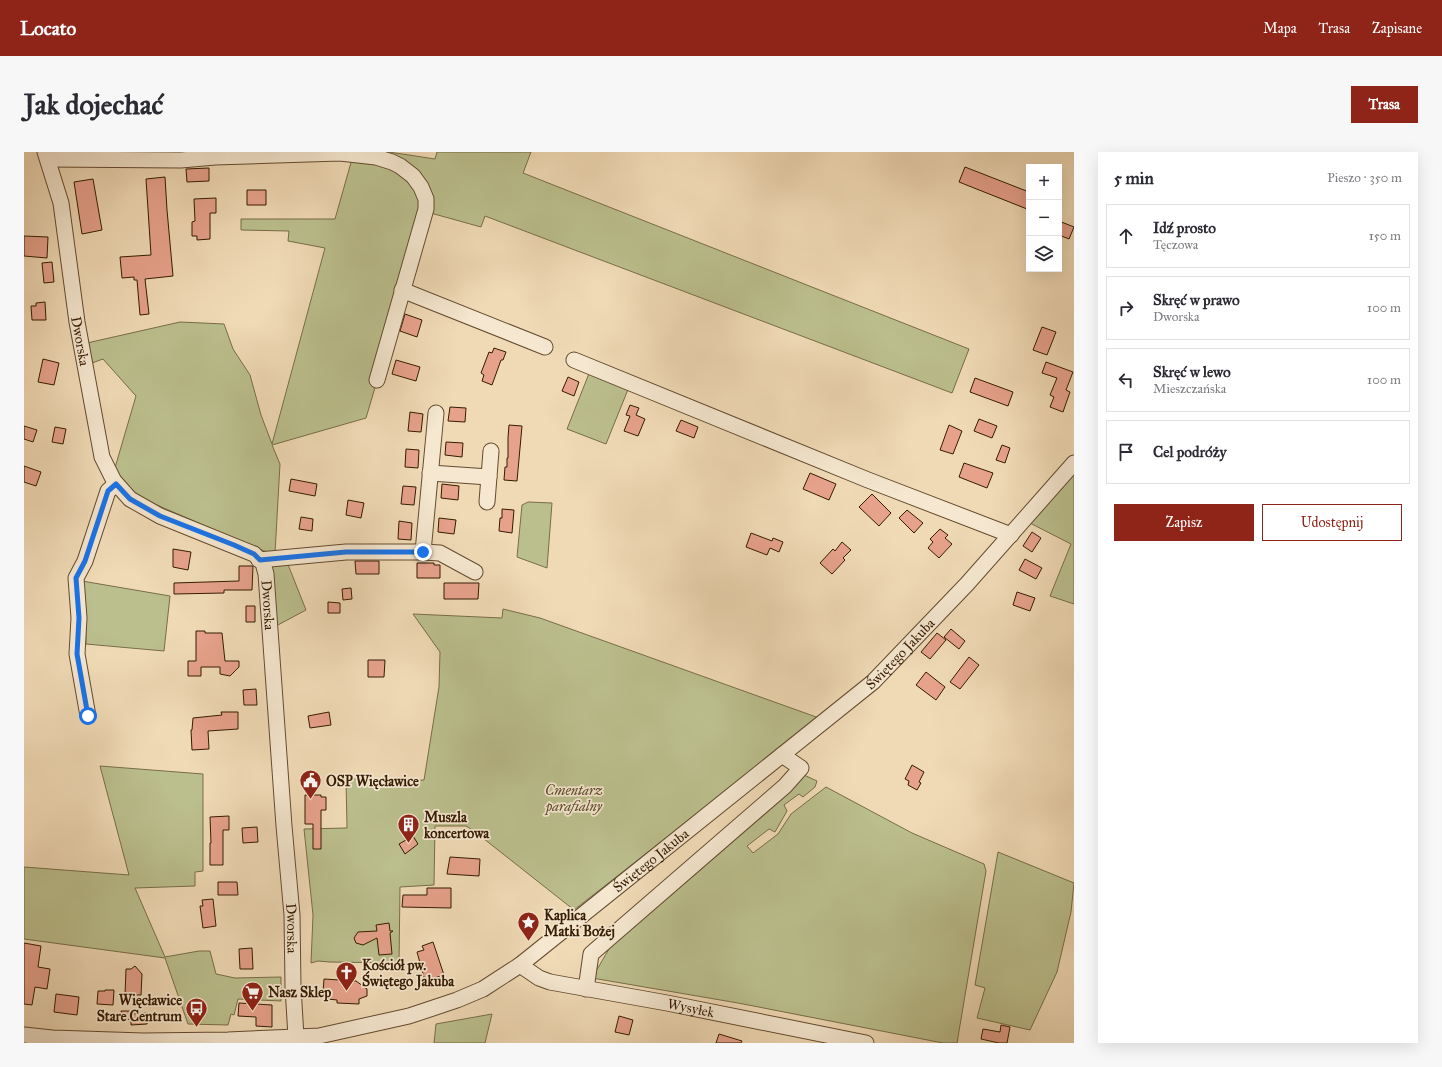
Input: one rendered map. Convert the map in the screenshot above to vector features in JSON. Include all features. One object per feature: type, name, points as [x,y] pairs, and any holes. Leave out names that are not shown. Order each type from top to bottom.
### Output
[{"type":"street","points":[[47,156],[181,160],[215,157],[340,153],[376,157],[400,166],[412,176],[424,194],[426,209],[376,380]]},
{"type":"street","name":"Dworska","points":[[47,156],[61,203],[77,322],[102,457],[116,484],[130,499],[160,516],[254,554],[264,563],[268,596],[284,826],[292,915],[293,987],[296,1037]]},
{"type":"street","points":[[402,290],[545,348]]},
{"type":"street","points":[[574,360],[861,477],[1011,535]]},
{"type":"street","points":[[423,552],[436,414]]},
{"type":"street","points":[[487,502],[491,451]]},
{"type":"street","name":"Świętego Jakuba","points":[[24,1035],[52,1038],[105,1040],[228,1042],[319,1036],[409,1016],[483,989],[520,965],[874,682],[967,584],[1074,463]]},
{"type":"street","points":[[430,472],[489,477]]},
{"type":"street","points":[[88,716],[77,654],[79,618],[76,578],[85,561],[108,491],[116,484]]},
{"type":"street","points":[[260,560],[346,552],[423,552],[440,553],[475,572]]},
{"type":"street","points":[[586,989],[591,954],[785,786],[801,768],[782,755]]},
{"type":"street","name":"Wysyłek","points":[[520,965],[538,978],[550,982],[668,1003],[866,1043]]},
{"type":"green space","points":[[354,152],[389,152],[435,159],[437,152],[531,152],[523,173],[969,349],[952,393],[485,216],[481,227],[427,212],[366,418],[272,445],[280,464],[275,553],[264,551],[138,497],[114,471],[136,396],[103,359],[92,363],[87,343],[180,322],[224,324],[233,349],[250,375],[261,415],[272,444],[325,248],[288,241],[289,231],[241,230],[241,219],[335,219]]},
{"type":"green space","points":[[590,371],[629,387],[606,444],[567,429]]},
{"type":"green space","points":[[1074,471],[1074,604],[1050,596],[1071,544],[1028,522]]},
{"type":"green space","points":[[528,502],[552,503],[547,568],[517,557],[522,505]]},
{"type":"green space","points":[[287,562],[306,610],[276,626],[272,563]]},
{"type":"green space","points":[[82,581],[170,596],[164,651],[86,644],[85,606]]},
{"type":"green space","name":"Cmentarz parafialny","points":[[503,609],[540,618],[819,718],[574,910],[466,826],[435,826],[434,885],[400,887],[399,963],[318,961],[311,963],[313,915],[304,829],[347,828],[346,779],[384,779],[388,782],[424,780],[439,687],[440,652],[413,614],[502,618]]},
{"type":"green space","points":[[100,766],[203,774],[203,871],[195,872],[195,886],[135,888],[165,957],[199,951],[210,951],[216,974],[235,978],[281,977],[281,1001],[238,999],[234,1015],[231,1014],[228,1025],[188,1024],[165,958],[24,939],[24,867],[129,875]]},
{"type":"green space","points":[[804,775],[817,781],[815,787],[803,797],[799,794],[784,805],[787,811],[775,832],[769,829],[747,846],[753,853],[778,834],[791,814],[826,787],[912,833],[984,864],[986,871],[957,1043],[943,1043],[738,1003],[592,978],[616,937]]},
{"type":"green space","points":[[998,852],[1074,883],[1071,912],[1057,972],[1030,1030],[977,1018],[985,988],[975,985]]},
{"type":"green space","points":[[492,1014],[485,1043],[434,1043],[436,1024]]},
{"type":"building","points":[[965,167],[1026,191],[1026,209],[959,182]]},
{"type":"building","points":[[209,168],[209,181],[187,182],[186,169]]},
{"type":"building","points":[[165,177],[173,276],[145,279],[149,314],[140,315],[137,280],[134,280],[134,277],[122,278],[120,257],[151,255],[146,179]]},
{"type":"building","points":[[93,179],[102,230],[82,234],[74,182]]},
{"type":"building","points":[[247,190],[266,190],[266,205],[247,205]]},
{"type":"building","points":[[216,198],[216,213],[210,213],[210,239],[197,240],[197,236],[192,236],[192,222],[195,221],[194,199]]},
{"type":"building","points":[[1062,222],[1074,227],[1069,239],[1062,236]]},
{"type":"building","points":[[24,236],[48,237],[47,258],[24,256]]},
{"type":"building","points":[[52,262],[54,282],[44,283],[42,263]]},
{"type":"building","points":[[45,302],[46,320],[32,320],[31,306],[36,306],[36,303]]},
{"type":"building","points":[[405,314],[422,320],[417,337],[400,331]]},
{"type":"building","points":[[1042,327],[1056,332],[1047,355],[1033,350]]},
{"type":"building","points":[[494,348],[506,352],[503,360],[501,360],[492,385],[482,381],[484,375],[481,373],[489,352],[492,353]]},
{"type":"building","points":[[43,359],[59,363],[54,385],[38,382]]},
{"type":"building","points":[[396,360],[420,367],[416,381],[392,374]]},
{"type":"building","points":[[1046,362],[1073,372],[1066,390],[1070,392],[1063,412],[1050,407],[1054,397],[1050,395],[1057,378],[1042,373]]},
{"type":"building","points":[[568,377],[579,382],[574,396],[562,391]]},
{"type":"building","points":[[975,378],[1013,392],[1008,406],[970,392]]},
{"type":"building","points":[[630,405],[639,408],[636,415],[645,419],[638,436],[624,431],[630,416],[626,415]]},
{"type":"building","points":[[450,407],[466,408],[465,422],[448,421]]},
{"type":"building","points":[[410,412],[423,414],[421,432],[408,431]]},
{"type":"building","points":[[979,419],[997,426],[992,438],[974,431]]},
{"type":"building","points":[[681,420],[698,427],[694,438],[676,431]]},
{"type":"building","points":[[509,425],[522,426],[517,481],[504,480],[505,467],[507,467],[508,458]]},
{"type":"building","points":[[949,425],[962,431],[953,454],[940,450]]},
{"type":"building","points":[[24,426],[37,430],[33,442],[24,439]]},
{"type":"building","points":[[55,427],[66,429],[63,444],[52,442]]},
{"type":"building","points":[[446,442],[463,443],[462,457],[445,455]]},
{"type":"building","points":[[1002,445],[1010,448],[1005,463],[996,460]]},
{"type":"building","points":[[406,449],[419,450],[418,468],[405,467]]},
{"type":"building","points":[[964,463],[993,473],[987,488],[959,477]]},
{"type":"building","points":[[24,466],[41,472],[36,486],[24,482]]},
{"type":"building","points":[[810,473],[836,484],[829,500],[803,489]]},
{"type":"building","points":[[291,479],[317,484],[315,496],[289,491]]},
{"type":"building","points":[[442,484],[459,486],[458,500],[441,498]]},
{"type":"building","points":[[403,486],[416,487],[414,505],[401,504]]},
{"type":"building","points":[[872,494],[891,513],[879,526],[859,507]]},
{"type":"building","points":[[348,500],[364,503],[361,518],[346,515]]},
{"type":"building","points":[[502,509],[514,510],[512,533],[499,531],[500,518],[502,518]]},
{"type":"building","points":[[907,510],[923,523],[914,533],[899,518]]},
{"type":"building","points":[[301,517],[313,519],[312,531],[299,529]]},
{"type":"building","points":[[439,518],[456,520],[454,534],[438,532]]},
{"type":"building","points":[[399,521],[412,523],[411,540],[398,539]]},
{"type":"building","points":[[940,529],[948,535],[945,538],[952,544],[939,558],[928,548],[933,542],[930,539]]},
{"type":"building","points":[[1032,532],[1041,538],[1032,552],[1023,546]]},
{"type":"building","points":[[751,533],[772,541],[773,538],[783,542],[779,552],[770,548],[767,555],[746,547]]},
{"type":"building","points":[[842,542],[851,550],[843,558],[845,560],[832,574],[820,563],[833,549],[835,551]]},
{"type":"building","points":[[173,549],[191,552],[188,570],[173,567]]},
{"type":"building","points":[[1025,559],[1042,568],[1036,579],[1019,570]]},
{"type":"building","points":[[355,561],[379,561],[379,574],[356,574]]},
{"type":"building","points":[[417,563],[434,563],[434,565],[440,565],[440,578],[417,578]]},
{"type":"building","points":[[239,566],[253,566],[252,590],[224,590],[224,593],[174,594],[174,583],[239,581]]},
{"type":"building","points":[[444,583],[479,583],[478,599],[444,599]]},
{"type":"building","points":[[351,588],[352,599],[343,600],[342,589]]},
{"type":"building","points":[[1017,592],[1035,598],[1030,611],[1013,605]]},
{"type":"building","points":[[328,602],[340,603],[340,613],[328,613]]},
{"type":"building","points":[[246,606],[255,606],[255,622],[246,622]]},
{"type":"building","points":[[951,629],[965,641],[959,649],[944,637]]},
{"type":"building","points":[[196,631],[205,631],[205,633],[222,633],[225,661],[239,661],[239,667],[230,676],[220,674],[220,667],[201,667],[201,676],[188,676],[188,661],[196,661]]},
{"type":"building","points":[[937,633],[946,640],[930,659],[921,652]]},
{"type":"building","points":[[969,657],[979,665],[960,689],[950,682]]},
{"type":"building","points":[[368,660],[385,660],[384,677],[368,677]]},
{"type":"building","points":[[926,672],[945,687],[936,700],[916,685]]},
{"type":"building","points":[[256,689],[257,705],[244,705],[243,690]]},
{"type":"building","points":[[221,712],[238,712],[238,729],[208,731],[209,749],[192,750],[191,730],[193,718],[222,715]]},
{"type":"building","points":[[329,712],[331,725],[310,728],[308,716]]},
{"type":"building","points":[[912,765],[924,772],[917,790],[908,785],[909,781],[905,779]]},
{"type":"building","points":[[305,795],[321,795],[321,797],[326,797],[326,810],[321,810],[321,849],[313,849],[313,824],[305,824]]},
{"type":"building","points":[[229,816],[229,830],[223,830],[223,865],[210,865],[210,817]]},
{"type":"building","points":[[257,827],[258,842],[243,843],[242,828]]},
{"type":"building","name":"Muszla koncertowa","points":[[413,836],[418,844],[405,854],[399,844]]},
{"type":"building","points":[[450,857],[480,859],[479,876],[447,874]]},
{"type":"building","points":[[218,882],[237,882],[238,895],[218,895]]},
{"type":"building","points":[[427,888],[451,888],[451,908],[402,907],[403,895],[427,895]]},
{"type":"building","points":[[213,899],[216,926],[203,928],[200,906],[203,906],[202,900]]},
{"type":"building","points":[[389,923],[390,931],[393,931],[390,933],[392,954],[379,955],[377,938],[363,945],[356,943],[354,938],[358,932],[377,931],[376,925]]},
{"type":"building","points":[[433,942],[444,975],[425,981],[417,952],[424,950],[422,946]]},
{"type":"building","points":[[24,943],[41,946],[38,967],[50,969],[47,989],[35,987],[32,1005],[24,1004]]},
{"type":"building","points":[[252,948],[253,969],[240,969],[239,949]]},
{"type":"building","points":[[135,966],[142,974],[141,995],[125,995],[126,969],[131,969]]},
{"type":"building","name":"Kościół pw. Świętego Jakuba","points":[[324,979],[356,981],[367,989],[367,996],[359,999],[359,1004],[337,1003],[337,1000],[328,999],[328,993],[323,992]]},
{"type":"building","points":[[114,990],[113,1005],[97,1004],[98,991]]},
{"type":"building","points":[[56,994],[79,997],[77,1015],[54,1012]]},
{"type":"building","points":[[239,1003],[272,1005],[272,1027],[256,1026],[256,1017],[238,1016]]},
{"type":"building","points":[[121,1011],[130,1011],[131,1014],[147,1013],[147,1024],[131,1025],[131,1019],[122,1020]]},
{"type":"building","points":[[619,1016],[633,1020],[629,1035],[615,1032]]},
{"type":"building","points":[[1001,1025],[1010,1027],[1007,1043],[999,1043],[981,1039],[983,1029],[1000,1032]]},
{"type":"building","points":[[719,1034],[742,1041],[741,1043],[716,1043]]},
{"type":"place","name":"OSP Więcławice","points":[[311,800]]},
{"type":"place","name":"Muszla koncertowa","points":[[408,844]]},
{"type":"place","name":"Kaplica Matki Bożej","points":[[529,942]]},
{"type":"place","name":"Kościół pw. Świętego Jakuba","points":[[346,992]]},
{"type":"place","name":"Nasz Sklep","points":[[252,1012]]},
{"type":"place","name":"Więcławice Stare Centrum","points":[[197,1028]]},
{"type":"route","points":[[88,716],[77,654],[79,618],[76,578],[85,561],[108,491],[116,484],[130,499],[160,516],[234,545],[254,554],[260,560],[346,552],[423,552]]}]
